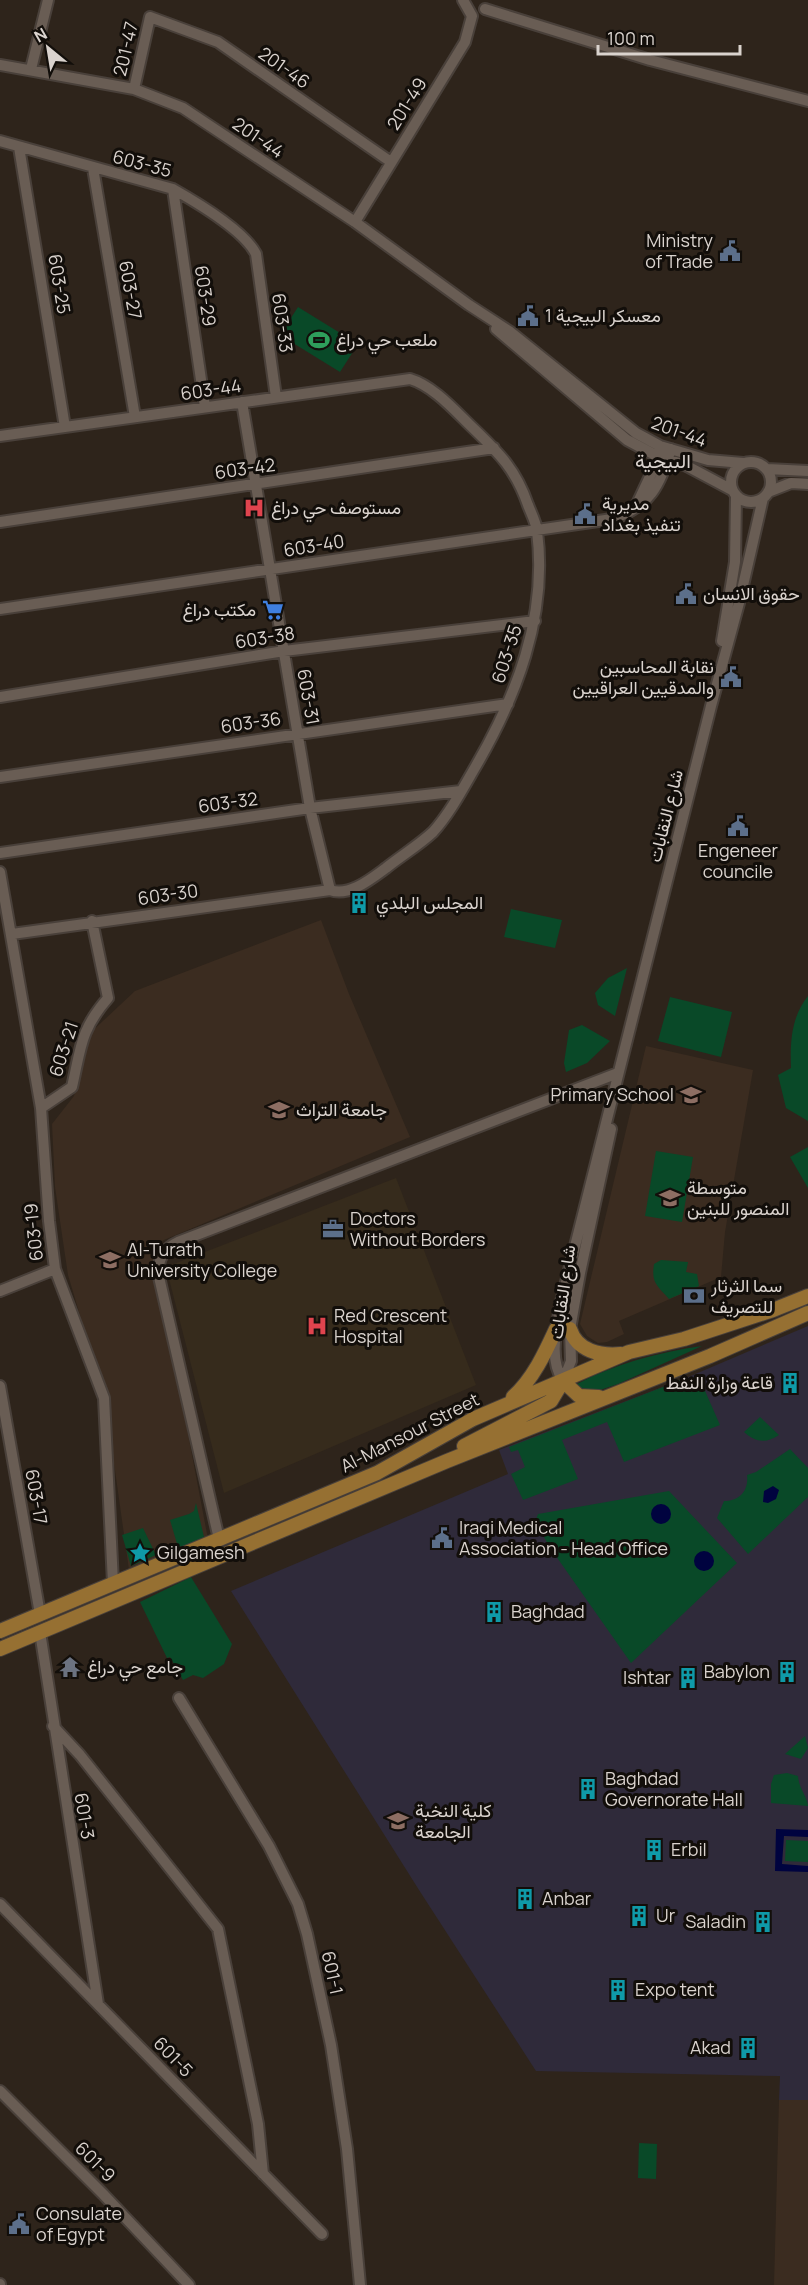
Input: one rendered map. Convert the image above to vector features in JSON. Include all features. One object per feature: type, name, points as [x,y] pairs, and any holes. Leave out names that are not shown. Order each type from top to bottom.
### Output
[{"type":"main road","name":"Al-Mansour Street","points":[[0,1631],[377,1473],[444,1434],[629,1352],[684,1339],[808,1296]]},
{"type":"main road","name":"Al-Mansour Street","points":[[0,1649],[416,1474],[612,1396],[808,1313]]},
{"type":"main road","points":[[505,1405],[524,1387],[563,1329],[576,1342],[590,1350],[606,1354],[629,1352]]},
{"type":"main road","points":[[416,1474],[487,1433],[551,1401],[563,1381],[582,1397],[612,1396]]},
{"type":"street","points":[[31,69],[48,0]]},
{"type":"street","name":"201-49","points":[[355,222],[465,42],[472,16],[463,0]]},
{"type":"street","points":[[485,9],[650,60],[808,101]]},
{"type":"street","name":"201-46","points":[[150,17],[218,42],[391,162]]},
{"type":"street","name":"201-47","points":[[134,88],[150,17]]},
{"type":"street","name":"201-44","points":[[0,65],[134,88],[183,108],[355,222],[469,305],[627,440],[664,453],[743,463]]},
{"type":"street","name":"603-35","points":[[0,141],[173,189],[207,210],[246,240],[256,254]]},
{"type":"street","name":"603-25","points":[[19,147],[65,427]]},
{"type":"street","name":"603-27","points":[[93,168],[135,417]]},
{"type":"street","name":"603-29","points":[[173,189],[205,407]]},
{"type":"street","name":"603-33","points":[[256,254],[276,397]]},
{"type":"street","name":"603-44","points":[[0,436],[400,379],[410,379],[425,386]]},
{"type":"street","name":"603-35","points":[[330,890],[347,891],[385,868],[432,833],[445,817],[487,747],[508,704],[525,661],[536,621],[539,575],[537,529],[518,478],[494,448],[425,386]]},
{"type":"street","name":"603-31","points":[[242,402],[310,808],[330,890]]},
{"type":"street","name":"603-42","points":[[0,522],[494,448]]},
{"type":"street","name":"201-44","points":[[664,453],[734,493]]},
{"type":"street","name":"603-40","points":[[0,609],[612,519],[633,512],[649,497],[662,476],[664,453]]},
{"type":"street","points":[[808,471],[767,469],[757,462],[743,463],[732,474],[730,482],[734,493],[747,501],[755,501],[791,483],[808,484]]},
{"type":"street","points":[[765,495],[771,480],[767,469]]},
{"type":"street","name":"شارع النقابات","points":[[711,706],[712,685],[727,621],[735,562],[734,493]]},
{"type":"street","name":"شارع النقابات","points":[[563,1381],[571,1361],[563,1329],[561,1302],[765,495]]},
{"type":"street","name":"603-38","points":[[0,697],[284,651],[536,621]]},
{"type":"street","name":"603-36","points":[[0,777],[508,704]]},
{"type":"street","name":"603-32","points":[[0,853],[310,808],[461,791]]},
{"type":"street","name":"603-19","points":[[0,872],[41,1108],[49,1221],[55,1269],[104,1398],[114,1584]]},
{"type":"street","name":"603-30","points":[[12,934],[92,921],[330,890]]},
{"type":"street","name":"603-21","points":[[41,1108],[72,1087],[84,1033],[93,1015],[108,998],[92,921]]},
{"type":"street","points":[[219,1539],[159,1277],[159,1263],[166,1250],[178,1242],[342,1178],[618,1074]]},
{"type":"street","points":[[0,1291],[55,1269]]},
{"type":"street","name":"شارع النقابات","points":[[563,1329],[554,1363],[563,1381]]},
{"type":"street","name":"603-17","points":[[0,1386],[40,1614]]},
{"type":"street","name":"601-3","points":[[39,1632],[98,2004]]},
{"type":"street","name":"601-1","points":[[179,1698],[269,1846],[298,1904],[307,1934],[334,2068],[353,2201],[360,2285]]},
{"type":"street","points":[[53,1726],[80,1755],[218,1929],[258,2124],[263,2174]]},
{"type":"street","name":"601-5","points":[[0,1904],[322,2234]]},
{"type":"street","name":"601-9","points":[[0,2091],[103,2194],[189,2285]]},
{"type":"shaded area","name":"Al-Turath University College","points":[[321,920],[349,994],[410,1137],[152,1245],[208,1539],[129,1570],[105,1399],[68,1275],[55,1187],[52,1124],[74,1096],[88,1035],[135,991]]},
{"type":"shaded area","name":"متوسطة المنصور للبنين","points":[[646,1046],[753,1070],[725,1232],[721,1277],[619,1321],[624,1334],[607,1342],[598,1343],[587,1336],[580,1324]]},
{"type":"shaded area","name":"Red Crescent Hospital","points":[[396,1178],[476,1385],[224,1493],[166,1267]]},
{"type":"shaded area","points":[[808,1326],[808,2100],[779,2100],[780,2076],[536,2071],[231,1591],[508,1474],[499,1450],[686,1378]]},
{"type":"shaded area","points":[[773,1486],[779,1490],[776,1499],[768,1503],[763,1502],[764,1491]]},
{"type":"shaded area","points":[[661,1504],[668,1507],[671,1514],[668,1521],[661,1524],[654,1521],[651,1514],[654,1507]]},
{"type":"shaded area","points":[[704,1551],[711,1554],[714,1561],[711,1568],[704,1571],[697,1568],[694,1561],[697,1554]]},
{"type":"shaded area","points":[[776,1829],[808,1830],[808,1837],[784,1836],[782,1864],[808,1866],[808,1872],[775,1871]]},
{"type":"shaded area","points":[[779,2100],[808,2100],[808,2285],[774,2285]]},
{"type":"green space","name":"ملعب حي دراغ","points":[[298,307],[358,344],[340,372],[280,335]]},
{"type":"green space","points":[[511,909],[562,920],[555,948],[504,937]]},
{"type":"green space","points":[[627,968],[615,1016],[598,1005],[595,993],[608,978]]},
{"type":"green space","points":[[808,996],[808,1121],[786,1108],[778,1075],[791,1068],[791,1040],[795,1021]]},
{"type":"green space","points":[[670,997],[732,1012],[721,1057],[658,1041]]},
{"type":"green space","points":[[582,1025],[610,1041],[587,1063],[566,1072],[564,1063],[569,1030]]},
{"type":"green space","points":[[808,1147],[808,1188],[790,1157]]},
{"type":"green space","points":[[656,1151],[693,1157],[682,1222],[645,1216]]},
{"type":"green space","points":[[661,1260],[688,1262],[686,1272],[697,1274],[699,1286],[669,1299],[653,1276],[654,1264]]},
{"type":"green space","points":[[702,1346],[618,1384],[597,1391],[576,1387],[577,1384],[622,1365],[654,1355]]},
{"type":"green space","points":[[686,1378],[702,1384],[720,1425],[624,1462],[607,1422],[562,1440],[578,1479],[523,1500],[511,1474],[525,1467],[518,1450],[511,1452],[509,1447]]},
{"type":"green space","points":[[760,1417],[779,1435],[770,1440],[761,1441],[744,1432]]},
{"type":"green space","points":[[790,1449],[808,1468],[808,1497],[748,1554],[717,1518],[724,1501],[738,1497],[745,1490],[747,1475],[756,1472]]},
{"type":"green space","points":[[669,1491],[737,1563],[631,1663],[551,1549],[535,1522],[538,1514]]},
{"type":"green space","points":[[196,1503],[204,1537],[182,1548],[178,1547],[170,1520],[194,1511]]},
{"type":"green space","points":[[143,1528],[156,1555],[131,1566],[122,1535]]},
{"type":"green space","points":[[191,1577],[232,1644],[224,1664],[203,1678],[193,1675],[183,1680],[170,1657],[167,1658],[140,1602]]},
{"type":"green space","points":[[805,1736],[808,1748],[801,1759],[785,1754]]},
{"type":"green space","points":[[787,1773],[798,1776],[808,1806],[771,1803],[771,1784],[774,1775]]},
{"type":"green space","points":[[786,1840],[808,1841],[808,1862],[785,1861]]},
{"type":"green space","points":[[639,2143],[657,2144],[656,2179],[638,2178]]},
{"type":"place","name":"Ministry of Trade","points":[[730,251]]},
{"type":"place","name":"معسكر البيجية 1","points":[[528,316]]},
{"type":"place","name":"ملعب حي دراغ","points":[[319,340]]},
{"type":"place","name":"مستوصف حي دراغ","points":[[254,508]]},
{"type":"place","name":"مديرية تنفيذ بغداد","points":[[585,514]]},
{"type":"place","name":"حقوق الانسان","points":[[686,594]]},
{"type":"place","name":"مكتب دراغ","points":[[273,610]]},
{"type":"place","name":"نقابة المحاسبين والمدقيين العراقيين","points":[[731,677]]},
{"type":"place","name":"Engeneer councile","points":[[738,826]]},
{"type":"place","name":"المجلس البلدي","points":[[359,903]]},
{"type":"place","name":"Primary School","points":[[691,1095]]},
{"type":"place","name":"جامعة التراث","points":[[279,1110]]},
{"type":"place","name":"متوسطة المنصور للبنين","points":[[670,1198]]},
{"type":"place","name":"Doctors Without Borders","points":[[333,1229]]},
{"type":"place","name":"Al-Turath University College","points":[[110,1260]]},
{"type":"place","name":"سما الثرثار للتصريف","points":[[694,1296]]},
{"type":"place","name":"Red Crescent Hospital","points":[[317,1326]]},
{"type":"place","name":"قاعة وزارة النفط","points":[[790,1383]]},
{"type":"place","name":"Iraqi Medical Association - Head Office","points":[[442,1538]]},
{"type":"place","name":"Gilgamesh","points":[[140,1553]]},
{"type":"place","name":"Baghdad","points":[[494,1612]]},
{"type":"place","name":"جامع حي دراغ","points":[[70,1667]]},
{"type":"place","name":"Babylon","points":[[787,1672]]},
{"type":"place","name":"Ishtar","points":[[688,1678]]},
{"type":"place","name":"Baghdad Governorate Hall","points":[[588,1789]]},
{"type":"place","name":"كلية النخبة الجامعة","points":[[398,1821]]},
{"type":"place","name":"Erbil","points":[[654,1850]]},
{"type":"place","name":"Anbar","points":[[525,1899]]},
{"type":"place","name":"Ur","points":[[639,1916]]},
{"type":"place","name":"Saladin","points":[[763,1922]]},
{"type":"place","name":"Expo tent","points":[[618,1990]]},
{"type":"place","name":"Akad","points":[[748,2048]]},
{"type":"place","name":"Consulate of Egypt","points":[[19,2224]]},
{"type":"district","name":"البيجية","points":[[663,461]]}]
